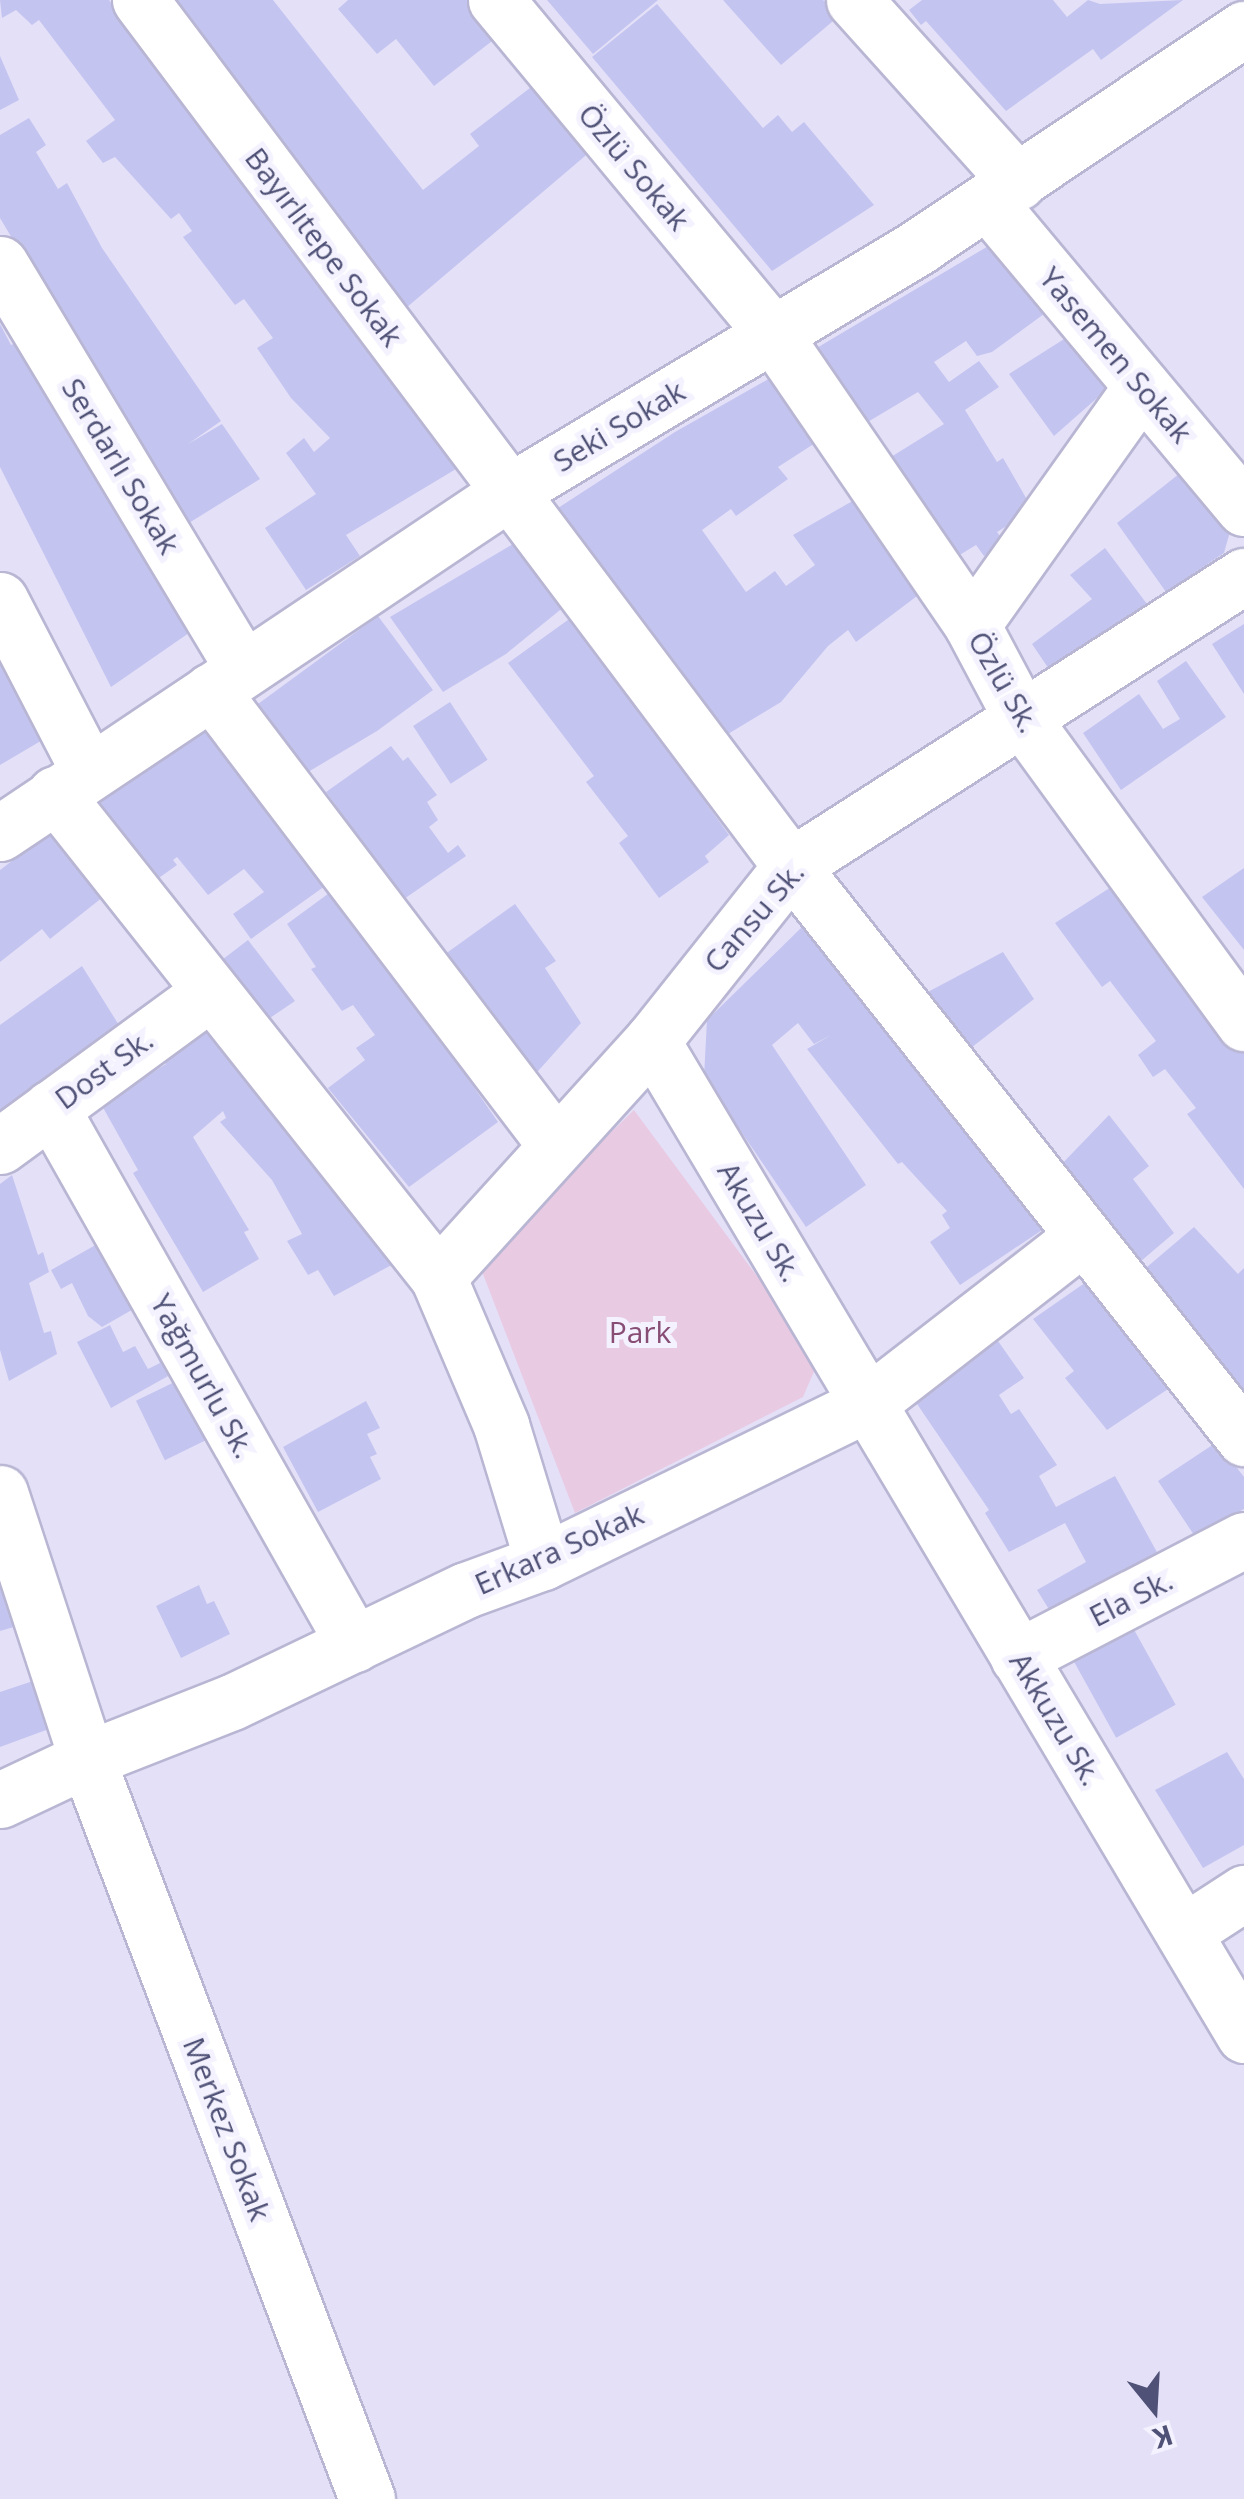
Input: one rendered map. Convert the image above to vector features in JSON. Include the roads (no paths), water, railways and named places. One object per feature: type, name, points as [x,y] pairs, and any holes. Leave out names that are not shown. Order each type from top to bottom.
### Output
[{"type":"street","name":"Bayırlıtepe Sokak","points":[[140,0],[791,866],[1244,1438]]},
{"type":"street","name":"Özlü Sokak","points":[[496,0],[773,334]]},
{"type":"street","name":"Yasemen Sokak","points":[[854,0],[1003,192],[1142,386],[1244,508]]},
{"type":"street","name":"Seki Sokak","points":[[0,833],[509,492],[1003,192],[1234,20]]},
{"type":"street","name":"Serdarlı Sokak","points":[[0,264],[227,679],[555,1144]]},
{"type":"street","name":"Özlü Sk.","points":[[773,334],[972,625],[1021,717],[1238,1003]]},
{"type":"street","points":[[972,625],[1142,386]]},
{"type":"street","name":"Cansu Sk.","points":[[438,1278],[652,1041],[791,866],[1244,576]]},
{"type":"street","points":[[0,600],[72,783],[209,992],[438,1278],[501,1425],[543,1562]]},
{"type":"street","name":"Dost Sk.","points":[[0,1146],[209,992]]},
{"type":"street","name":"Akuzu Sk.","points":[[652,1041],[866,1404]]},
{"type":"street","name":"Yağmurlu Sk.","points":[[52,1108],[354,1644]]},
{"type":"street","name":"Erkara Sokak","points":[[0,1800],[88,1758],[232,1702],[466,1590],[543,1562],[866,1404],[1082,1237]]},
{"type":"street","name":"Akkuzu Sk.","points":[[866,1404],[1244,2034]]},
{"type":"street","name":"Merkez Sokak","points":[[0,1493],[88,1758],[367,2499]]},
{"type":"street","name":"Ela Sk.","points":[[1018,1656],[1244,1540]]},
{"type":"street","points":[[1184,1932],[1244,1893]]},
{"type":"park label","name":"Park","points":[[640,1332]]}]
